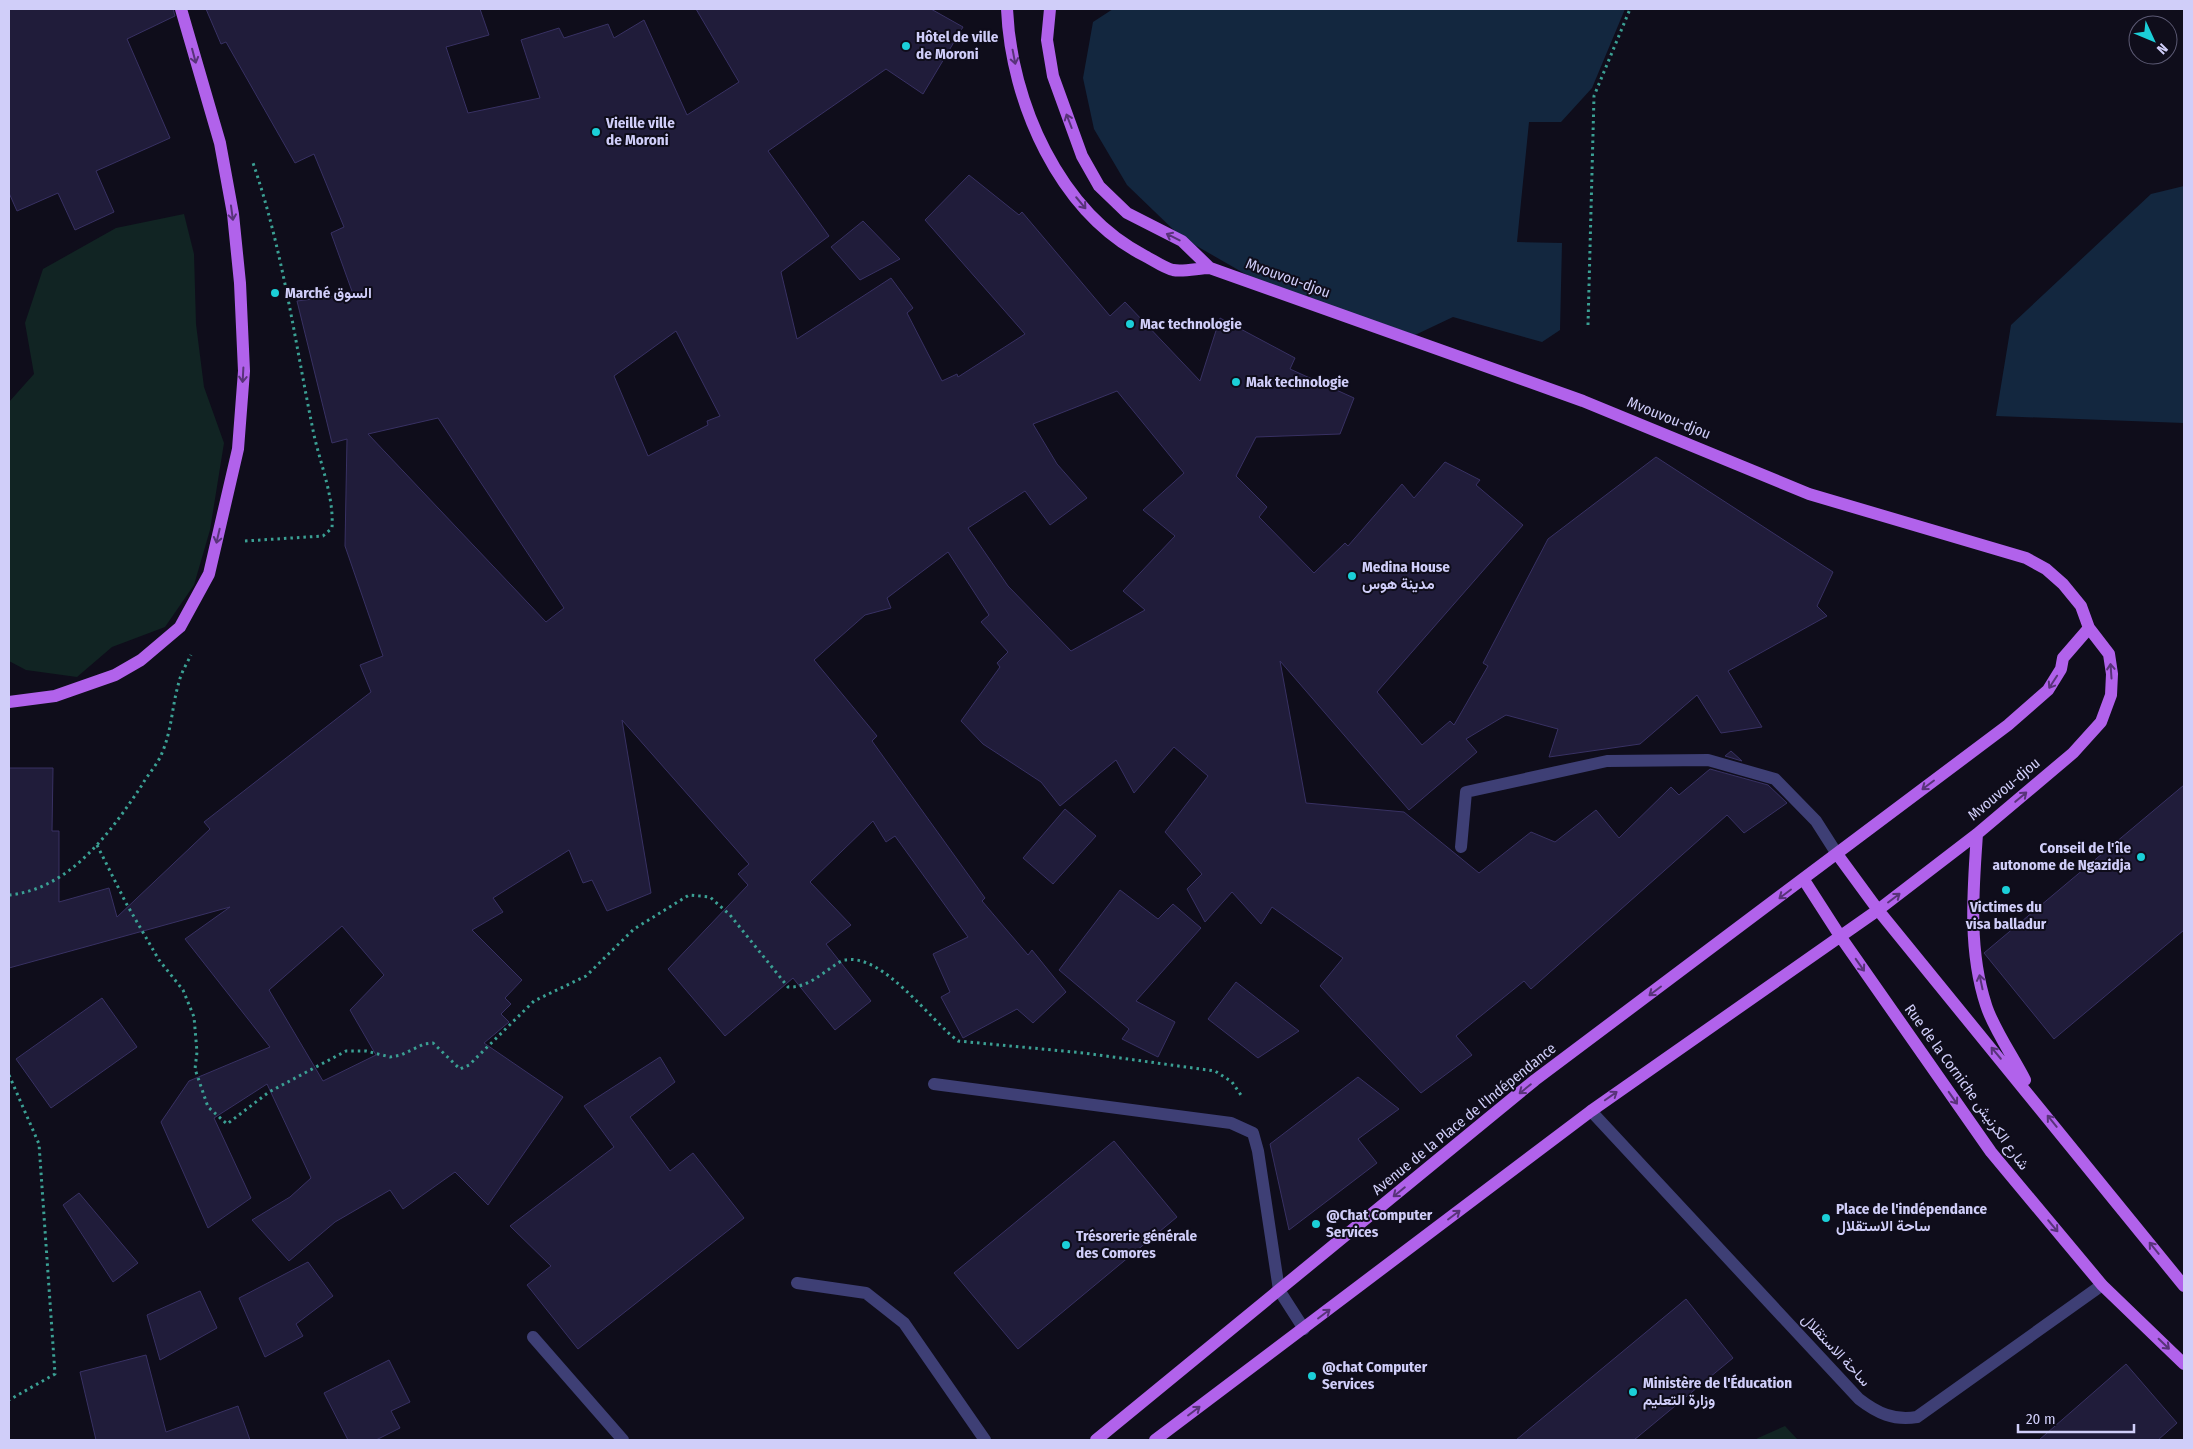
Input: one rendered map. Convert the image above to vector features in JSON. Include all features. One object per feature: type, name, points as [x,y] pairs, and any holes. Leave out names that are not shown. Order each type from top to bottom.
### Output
[{"type":"main road","points":[[9,702],[54,696],[115,675],[141,660],[180,627],[209,574],[217,542],[238,449],[244,371],[240,283],[233,214],[220,143],[181,9]]},
{"type":"main road","name":"Mvouvou-djou","points":[[1007,9],[1007,26],[1018,80],[1032,124],[1073,194],[1096,222],[1132,249],[1172,270],[1210,268],[1583,401],[1809,494],[2026,558],[2046,568],[2063,584],[2080,606],[2089,628],[2109,654],[2112,674],[2111,696],[2102,722],[2073,753],[1977,834],[1878,910],[1840,936]]},
{"type":"main road","name":"Mvouvou-djou","points":[[1050,9],[1046,40],[1053,76],[1082,156],[1099,186],[1127,213],[1182,242],[1210,268]]},
{"type":"main road","points":[[2089,628],[2063,658],[2061,669],[2048,690],[2008,725],[1837,854],[1878,910],[2038,1104],[2184,1286]]},
{"type":"main road","points":[[1977,834],[1972,900],[1977,963],[1986,1006],[2038,1104]]},
{"type":"main road","name":"Avenue de la Place de l'Indépendance","points":[[1096,1440],[1535,1080],[1837,854]]},
{"type":"main road","name":"Rue de la Corniche شارع الكرنيش","points":[[1804,880],[1840,936],[1991,1152],[2102,1285],[2184,1364]]},
{"type":"main road","points":[[1155,1440],[1591,1111],[1840,936]]},
{"type":"street","points":[[1461,847],[1466,792],[1607,762],[1708,760],[1775,779],[1816,821],[1837,854]]},
{"type":"street","points":[[934,1084],[1231,1123],[1253,1133],[1258,1151],[1279,1290],[1304,1329]]},
{"type":"street","name":"ساحة الاستقلال","points":[[1591,1111],[1859,1400],[1873,1410],[1890,1416],[1902,1420],[1917,1417],[2102,1285]]},
{"type":"street","points":[[797,1283],[866,1293],[904,1323],[985,1440]]},
{"type":"street","points":[[534,1337],[623,1440]]},
{"type":"path","points":[[1588,325],[1594,96],[1630,9]]},
{"type":"path","points":[[217,542],[323,536],[332,528],[333,511],[315,436],[268,210],[251,155]]},
{"type":"path","points":[[9,895],[47,884],[74,866],[98,845],[129,804],[162,754],[174,712],[179,682],[192,652]]},
{"type":"path","points":[[98,845],[126,903],[155,952],[183,990],[194,1017],[197,1052],[194,1069],[208,1106],[228,1124],[269,1092],[346,1051],[366,1051],[390,1057],[401,1056],[424,1044],[433,1043],[460,1069],[470,1065],[534,1001],[586,976],[634,929],[689,895],[710,897],[730,915],[788,987],[800,987],[844,959],[862,961],[900,983],[946,1032],[958,1041],[1084,1053],[1216,1071],[1232,1082],[1243,1097],[1253,1133]]},
{"type":"path","points":[[9,1075],[39,1144],[55,1374],[9,1400]]},
{"type":"green space","points":[[184,214],[194,254],[196,324],[204,387],[224,443],[210,530],[194,585],[165,627],[112,647],[77,677],[26,670],[9,661],[9,402],[34,374],[25,323],[43,269],[116,228]]},
{"type":"green space","points":[[1785,1426],[1798,1440],[1755,1440],[1758,1438]]},
{"type":"water","points":[[1113,9],[1625,9],[1592,88],[1561,122],[1529,122],[1517,242],[1562,243],[1560,330],[1542,342],[1453,317],[1415,335],[1254,279],[1181,237],[1127,185],[1094,129],[1083,78],[1093,22]]},
{"type":"water","points":[[2184,186],[2184,423],[1996,416],[2011,325],[2151,194]]},
{"type":"building","points":[[9,9],[173,9],[175,16],[127,39],[170,138],[96,171],[114,212],[75,230],[58,193],[17,211],[9,193]]},
{"type":"building","points":[[206,9],[480,9],[489,35],[446,47],[468,113],[540,98],[521,40],[559,28],[564,38],[608,24],[614,38],[644,20],[687,115],[739,82],[696,9],[931,9],[963,27],[923,94],[886,69],[768,151],[829,236],[781,272],[797,339],[891,278],[913,308],[907,313],[942,381],[957,374],[958,377],[1025,334],[925,220],[969,175],[1019,215],[1022,212],[1110,316],[1125,302],[1200,381],[1220,318],[1295,358],[1290,369],[1354,398],[1340,434],[1256,437],[1236,476],[1267,507],[1259,517],[1314,573],[1345,543],[1348,546],[1402,484],[1414,498],[1445,462],[1480,480],[1476,485],[1523,525],[1377,692],[1422,745],[1450,721],[1454,725],[1488,666],[1483,663],[1548,539],[1656,457],[1833,572],[1817,606],[1827,616],[1728,671],[1762,727],[1721,733],[1697,695],[1640,744],[1549,757],[1558,729],[1506,715],[1466,739],[1477,752],[1409,810],[1280,661],[1306,803],[1404,812],[1479,873],[1531,832],[1555,842],[1596,810],[1619,838],[1671,787],[1679,795],[1710,769],[1768,785],[1787,803],[1744,833],[1727,815],[1531,989],[1524,981],[1456,1036],[1472,1055],[1421,1093],[1320,986],[1343,958],[1272,907],[1261,924],[1232,892],[1205,922],[1187,889],[1202,874],[1165,832],[1208,776],[1174,747],[1134,793],[1116,760],[1060,806],[1041,782],[983,744],[961,721],[1000,667],[997,663],[1008,652],[981,622],[989,615],[948,552],[887,598],[891,608],[865,615],[814,660],[877,736],[872,741],[985,898],[982,901],[1028,955],[1032,950],[1066,992],[1033,1023],[1017,1009],[963,1038],[941,997],[950,992],[933,954],[968,937],[895,836],[886,842],[873,821],[810,882],[851,925],[826,944],[871,1001],[835,1030],[793,978],[725,1036],[668,969],[748,885],[738,874],[749,864],[622,720],[651,893],[607,911],[592,880],[583,883],[569,850],[493,898],[503,912],[472,930],[522,980],[505,998],[511,1004],[501,1014],[509,1022],[484,1043],[563,1097],[488,1205],[455,1172],[403,1209],[390,1190],[335,1222],[289,1261],[252,1220],[290,1197],[311,1178],[267,1084],[214,1118],[251,1198],[208,1228],[161,1122],[189,1081],[270,1047],[185,939],[230,907],[9,968],[9,768],[53,768],[52,831],[59,831],[59,902],[109,888],[117,917],[210,829],[204,822],[371,692],[360,665],[383,656],[345,546],[347,439],[332,443],[297,301],[353,294],[331,233],[344,227],[314,154],[295,163],[226,42],[221,44]],"holes":[[[676,331],[720,416],[707,421],[708,425],[648,456],[614,376]],[[1117,391],[1184,473],[1143,510],[1175,536],[1123,591],[1145,610],[1071,651],[1008,586],[968,528],[1025,491],[1050,525],[1087,498],[1057,464],[1033,424]],[[438,418],[564,608],[546,622],[368,434]],[[342,926],[384,975],[350,1010],[376,1055],[323,1081],[269,990]]]},
{"type":"building","points":[[863,221],[900,259],[860,280],[831,247]]},
{"type":"building","points":[[1731,751],[1742,761],[1725,756]]},
{"type":"building","name":"Conseil de l'île autonome de Ngazidja","points":[[2184,785],[2184,930],[2054,1039],[1984,953]]},
{"type":"building","points":[[1065,809],[1096,836],[1053,884],[1023,858]]},
{"type":"building","points":[[1120,890],[1158,919],[1173,904],[1201,928],[1136,1001],[1175,1022],[1158,1057],[1122,1039],[1129,1029],[1059,970]]},
{"type":"building","points":[[1236,982],[1299,1031],[1258,1058],[1208,1019]]},
{"type":"building","points":[[102,998],[137,1047],[51,1108],[16,1059]]},
{"type":"building","points":[[660,1057],[675,1082],[630,1117],[670,1171],[693,1153],[744,1218],[578,1349],[527,1285],[551,1266],[510,1226],[614,1147],[584,1106]]},
{"type":"building","points":[[1358,1077],[1399,1109],[1358,1139],[1377,1163],[1289,1230],[1270,1144]]},
{"type":"building","name":"Trésorerie générale des Comores","points":[[1114,1141],[1177,1217],[1018,1349],[954,1273]]},
{"type":"building","points":[[79,1193],[138,1263],[113,1282],[63,1205]]},
{"type":"building","points":[[308,1262],[333,1296],[296,1324],[303,1336],[265,1357],[239,1298]]},
{"type":"building","points":[[200,1291],[217,1328],[160,1360],[147,1315]]},
{"type":"building","name":"Ministère de l'Éducation وزارة التعليم","points":[[1686,1299],[1733,1358],[1634,1440],[1516,1440]]},
{"type":"building","points":[[146,1355],[166,1432],[238,1406],[250,1440],[96,1440],[80,1372]]},
{"type":"building","points":[[389,1360],[410,1402],[391,1411],[400,1428],[376,1440],[348,1440],[324,1393]]},
{"type":"building","points":[[2126,1364],[2177,1423],[2158,1440],[2039,1440]]},
{"type":"place","name":"Hôtel de ville de Moroni","points":[[906,46]]},
{"type":"place","name":"Vieille ville de Moroni","points":[[596,132]]},
{"type":"place","name":"Marché السوق","points":[[275,293]]},
{"type":"place","name":"Mac technologie","points":[[1130,324]]},
{"type":"place","name":"Mak technologie","points":[[1236,382]]},
{"type":"place","name":"Medina House مدينة هوس","points":[[1352,576]]},
{"type":"place","name":"Conseil de l'île autonome de Ngazidja","points":[[2141,857]]},
{"type":"place","name":"Victimes du visa balladur","points":[[2006,890]]},
{"type":"place","name":"Place de l'indépendance ساحة الاستقلال","points":[[1826,1218]]},
{"type":"place","name":"@Chat Computer Services","points":[[1316,1224]]},
{"type":"place","name":"Trésorerie générale des Comores","points":[[1066,1245]]},
{"type":"place","name":"@chat Computer Services","points":[[1312,1376]]},
{"type":"place","name":"Ministère de l'Éducation وزارة التعليم","points":[[1633,1392]]}]
